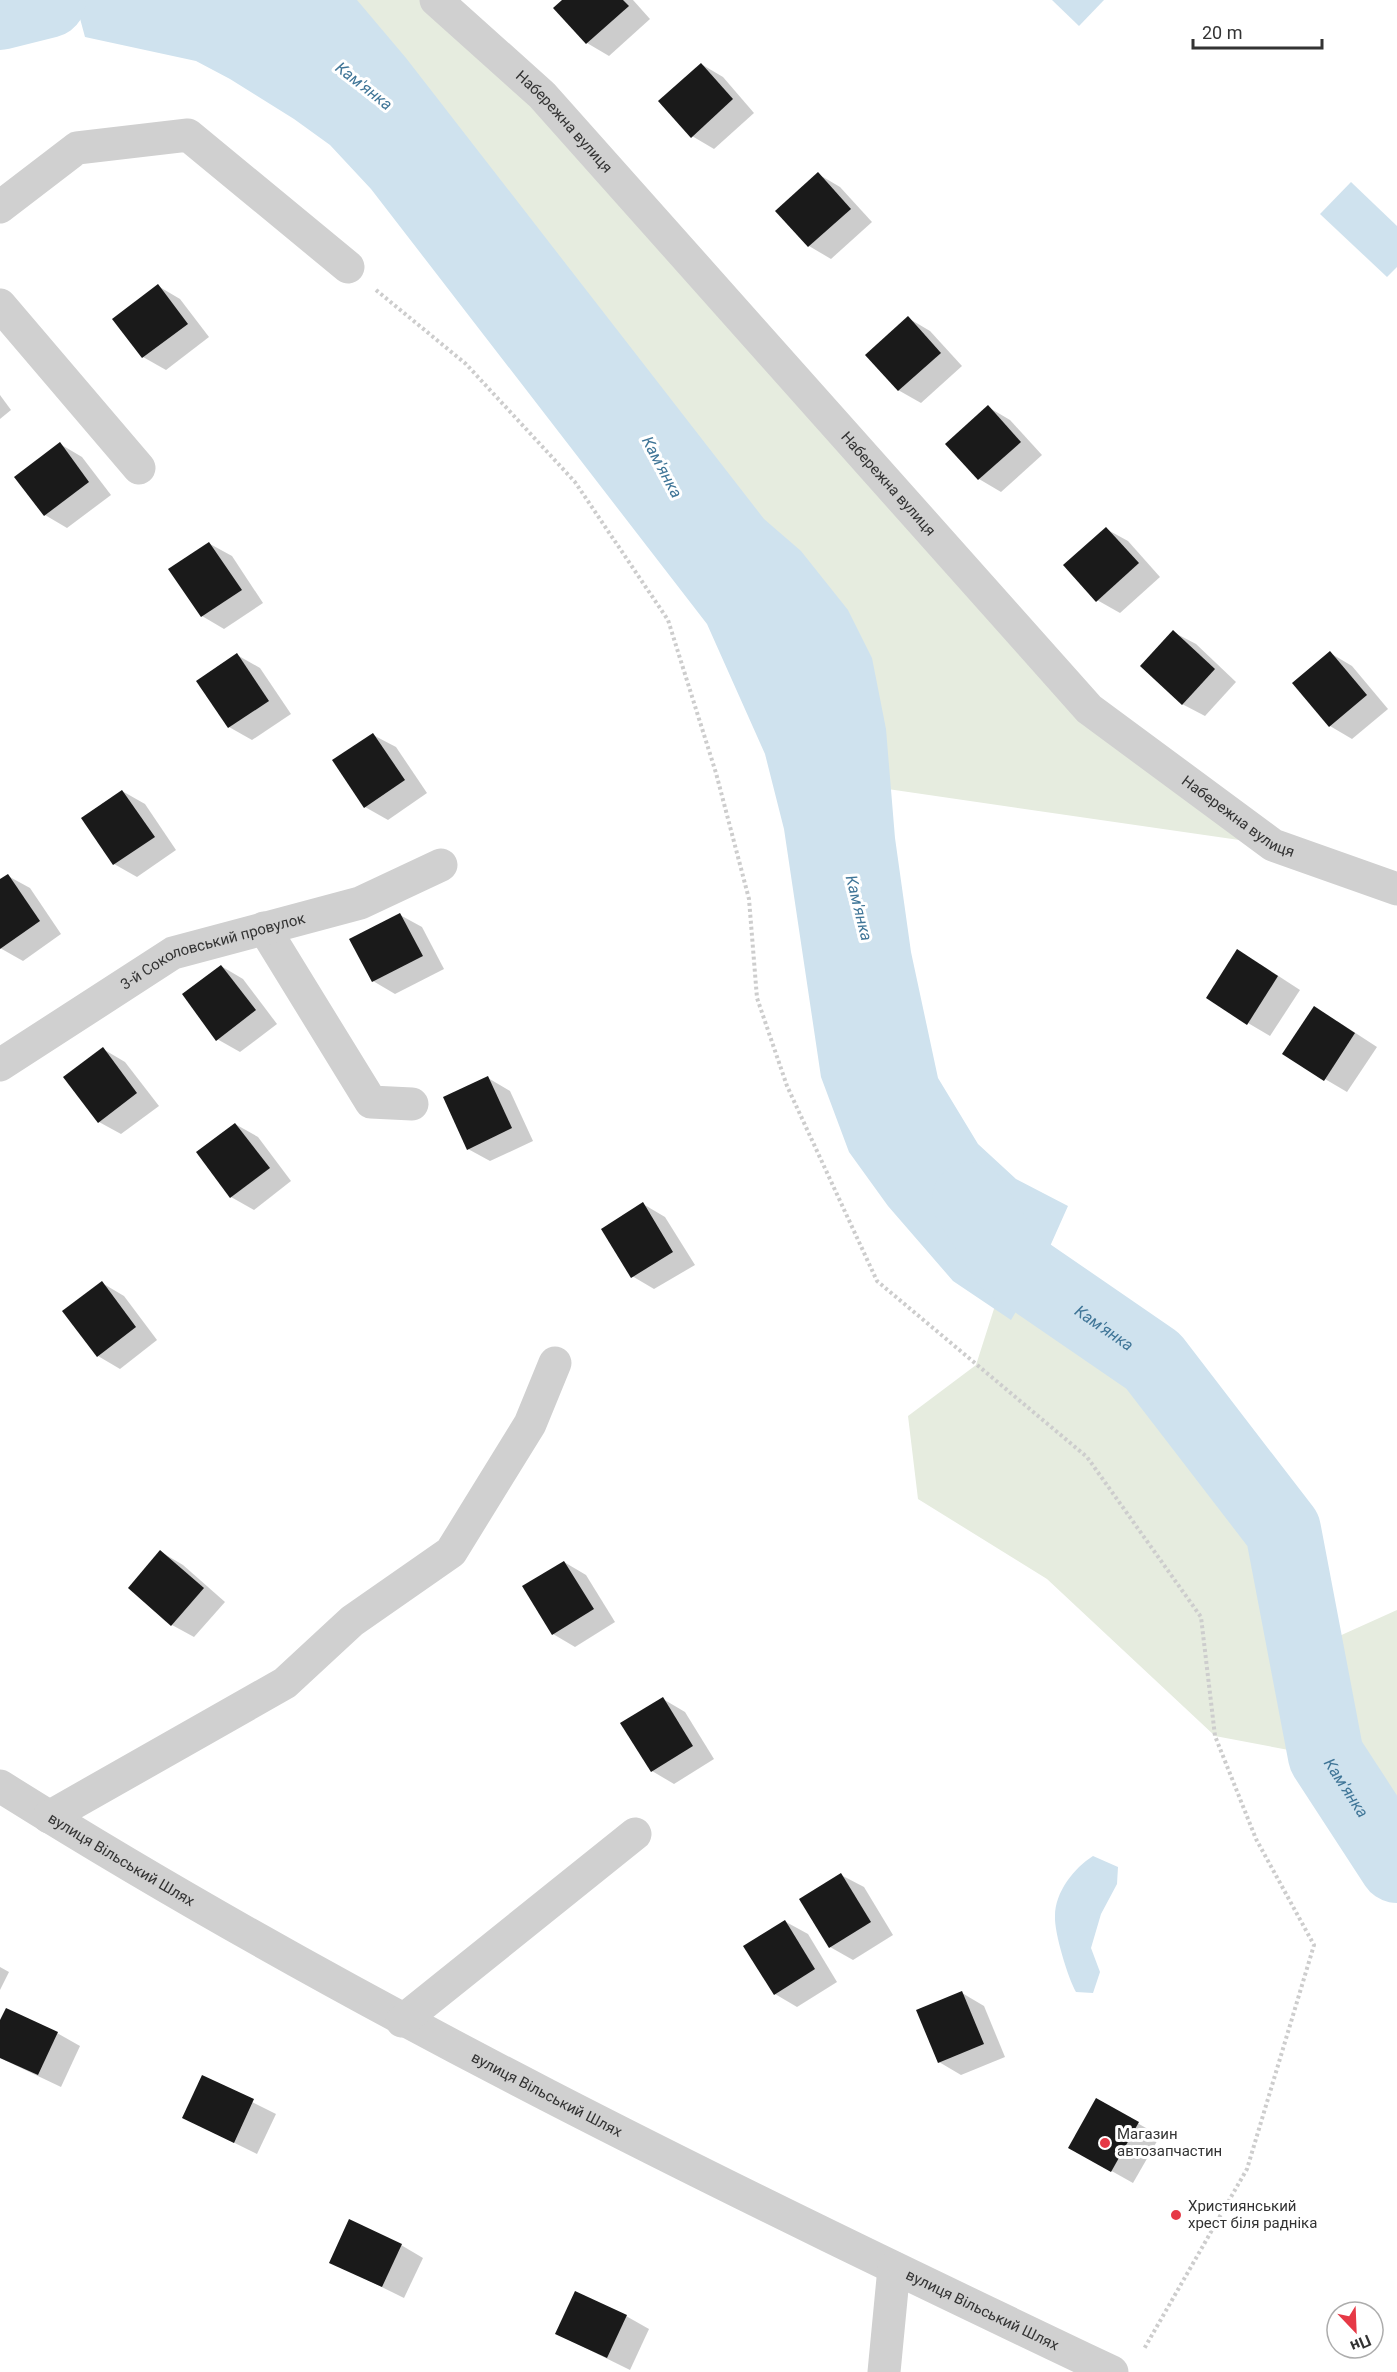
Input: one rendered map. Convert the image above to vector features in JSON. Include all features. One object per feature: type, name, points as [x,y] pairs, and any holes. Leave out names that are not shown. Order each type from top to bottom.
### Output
[{"type":"street","name":"Набережна вулиця","points":[[436,0],[542,95],[1089,709],[1273,845],[1397,889]]},
{"type":"street","points":[[0,207],[77,148],[188,135],[348,267]]},
{"type":"street","points":[[0,305],[138,468]]},
{"type":"street","name":"3-й Соколовський провулок","points":[[0,1065],[173,953],[360,903],[441,865]]},
{"type":"street","points":[[264,928],[370,1102],[412,1104]]},
{"type":"street","points":[[49,1817],[285,1683],[352,1621],[451,1552],[530,1424],[555,1363]]},
{"type":"street","name":"вулиця Вільський Шлях","points":[[0,1786],[134,1869],[402,2021],[894,2268],[1112,2372]]},
{"type":"street","points":[[402,2021],[635,1834]]},
{"type":"street","points":[[884,2372],[894,2268]]},
{"type":"path","points":[[348,267],[466,364],[575,482],[668,620],[716,773],[749,899],[757,998],[787,1086],[877,1281],[1087,1456],[1201,1617],[1215,1736],[1256,1839],[1314,1945],[1246,2169],[1143,2352]]},
{"type":"shaded area","points":[[0,0],[48,0],[0,12]]},
{"type":"shaded area","points":[[226,0],[436,0],[1089,709],[1273,845],[826,780],[627,400]]},
{"type":"shaded area","points":[[1009,1262],[1153,1361],[1283,1530],[1306,1651],[1397,1610],[1397,1865],[1326,1757],[1215,1736],[1047,1579],[918,1499],[908,1416],[976,1365]]},
{"type":"water","points":[[75,0],[357,0],[406,58],[764,519],[801,551],[848,610],[872,658],[886,729],[895,838],[911,952],[938,1078],[978,1144],[1016,1179],[1068,1206],[1035,1280],[1011,1320],[953,1281],[888,1206],[849,1152],[821,1077],[784,829],[765,754],[707,624],[371,189],[330,145],[294,119],[230,79],[196,61],[85,37]]},
{"type":"water","points":[[1052,0],[1104,0],[1079,26]]},
{"type":"water","points":[[1351,182],[1397,226],[1397,267],[1387,277],[1320,214]]},
{"type":"water","points":[[1093,1856],[1118,1867],[1117,1884],[1101,1914],[1091,1948],[1100,1972],[1093,1993],[1076,1992],[1059,1943],[1055,1923],[1056,1907],[1067,1882],[1079,1867]]},
{"type":"building","points":[[562,0],[623,0],[629,6],[586,44],[553,8]]},
{"type":"building","points":[[701,63],[733,99],[691,138],[658,101]]},
{"type":"building","points":[[818,172],[851,209],[808,247],[775,211]]},
{"type":"building","points":[[158,284],[188,324],[142,358],[112,319]]},
{"type":"building","points":[[908,316],[941,353],[898,391],[865,355]]},
{"type":"building","points":[[988,405],[1021,442],[978,480],[945,444]]},
{"type":"building","points":[[60,442],[89,482],[44,516],[14,477]]},
{"type":"building","points":[[1106,527],[1139,563],[1096,602],[1063,565]]},
{"type":"building","points":[[209,542],[242,590],[201,617],[168,569]]},
{"type":"building","points":[[1173,630],[1215,669],[1182,705],[1140,666]]},
{"type":"building","points":[[1330,651],[1367,695],[1329,727],[1292,683]]},
{"type":"building","points":[[237,653],[269,701],[228,728],[196,681]]},
{"type":"building","points":[[373,733],[405,780],[364,808],[332,760]]},
{"type":"building","points":[[122,790],[155,837],[113,865],[81,818]]},
{"type":"building","points":[[8,874],[40,921],[0,949],[0,879]]},
{"type":"building","points":[[400,913],[423,956],[372,982],[349,939]]},
{"type":"building","points":[[1237,949],[1278,976],[1247,1025],[1206,998]]},
{"type":"building","points":[[221,965],[256,1010],[216,1041],[182,994]]},
{"type":"building","points":[[1314,1006],[1355,1033],[1324,1081],[1282,1054]]},
{"type":"building","points":[[103,1047],[137,1093],[98,1123],[63,1077]]},
{"type":"building","points":[[488,1076],[512,1128],[467,1150],[443,1097]]},
{"type":"building","points":[[235,1123],[270,1168],[230,1198],[196,1152]]},
{"type":"building","points":[[643,1202],[673,1252],[631,1278],[601,1229]]},
{"type":"building","points":[[102,1281],[136,1327],[97,1357],[62,1311]]},
{"type":"building","points":[[160,1550],[204,1588],[171,1626],[128,1588]]},
{"type":"building","points":[[564,1561],[594,1609],[552,1635],[522,1586]]},
{"type":"building","points":[[663,1697],[693,1746],[651,1772],[620,1723]]},
{"type":"building","points":[[841,1873],[871,1922],[829,1948],[799,1899]]},
{"type":"building","points":[[785,1920],[815,1969],[774,1995],[743,1946]]},
{"type":"building","points":[[962,1991],[984,2044],[938,2063],[916,2010]]},
{"type":"building","points":[[6,2008],[58,2032],[38,2075],[0,2058],[0,2020]]},
{"type":"building","points":[[202,2075],[254,2099],[234,2143],[182,2118]]},
{"type":"building","points":[[1096,2098],[1139,2122],[1111,2172],[1068,2148]]},
{"type":"building","points":[[349,2219],[402,2244],[382,2287],[329,2263]]},
{"type":"building","points":[[575,2291],[627,2315],[607,2358],[555,2334]]},
{"type":"waterway","name":"Кам'янка","points":[[0,12],[48,0]]},
{"type":"waterway","name":"Кам'янка","points":[[970,1200],[1009,1262],[1153,1361],[1283,1530],[1326,1756],[1397,1865]]},
{"type":"place","name":"Магазин автозапчастин","points":[[1105,2143]]},
{"type":"place","name":"Християнський хрест біля радніка","points":[[1176,2215]]}]
